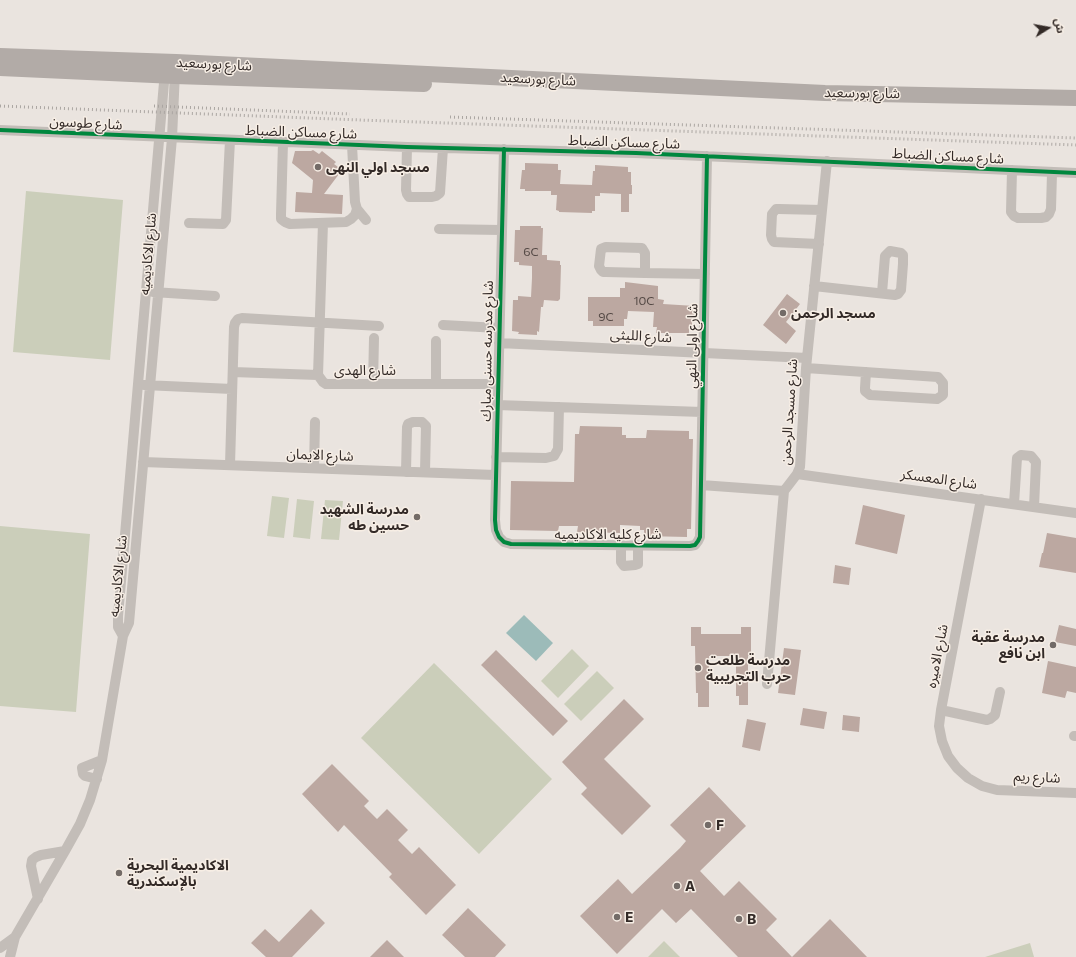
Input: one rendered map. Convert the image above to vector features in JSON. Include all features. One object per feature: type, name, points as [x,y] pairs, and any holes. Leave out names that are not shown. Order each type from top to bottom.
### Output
[{"type":"main road","name":"شارع بورسعيد","points":[[0,56],[170,69]]},
{"type":"main road","name":"شارع بورسعيد","points":[[0,68],[170,69],[825,93],[888,98],[1076,108]]},
{"type":"main road","name":"شارع بورسعيد","points":[[888,98],[1076,98]]},
{"type":"street","name":"شارع الاكاديميه","points":[[123,636],[118,627],[118,616],[124,541],[159,137],[170,69]]},
{"type":"street","name":"شارع الاكاديميه","points":[[123,636],[128,623],[136,542],[172,138],[170,69]]},
{"type":"street","name":"شارع طوسون","points":[[0,130],[172,138]]},
{"type":"street","name":"شارع مساكن الضباط","points":[[172,138],[707,156],[1076,173]]},
{"type":"street","points":[[189,223],[223,224],[226,220],[230,140]]},
{"type":"street","points":[[284,142],[281,219],[290,224],[346,222],[355,215],[357,209]]},
{"type":"street","points":[[352,145],[355,202],[357,209],[366,220]]},
{"type":"street","points":[[407,147],[407,194],[413,197],[432,198],[440,193],[443,148]]},
{"type":"street","name":"شارع مدرسه حسنى مبارك","points":[[504,149],[495,475],[496,530],[498,537],[504,542],[511,544]]},
{"type":"street","name":"شارع اولى النهي","points":[[700,537],[707,156]]},
{"type":"street","name":"شارع مسجد الرحمن","points":[[784,491],[797,474],[800,467],[806,363],[827,162]]},
{"type":"street","points":[[1012,170],[1011,212],[1018,218],[1041,218],[1046,217],[1049,214],[1051,210],[1052,173]]},
{"type":"street","points":[[819,244],[774,242],[771,235],[772,214],[779,208],[822,210]]},
{"type":"street","name":"شارع الهدى","points":[[323,223],[318,375],[320,379],[326,384],[498,384]]},
{"type":"street","points":[[439,229],[501,230]]},
{"type":"street","points":[[645,273],[645,253],[642,248],[606,247],[601,250],[599,266],[603,272],[645,273],[705,274]]},
{"type":"street","points":[[814,286],[882,293]]},
{"type":"street","points":[[146,292],[214,296]]},
{"type":"street","points":[[230,466],[234,327],[238,319],[379,326]]},
{"type":"street","points":[[443,325],[499,328]]},
{"type":"street","points":[[373,384],[374,338]]},
{"type":"street","points":[[436,341],[436,384]]},
{"type":"street","name":"شارع الليثى","points":[[499,343],[703,353],[806,363],[866,372],[938,377],[943,383],[943,395],[937,398],[870,395],[864,388],[866,372]]},
{"type":"street","points":[[233,372],[318,375]]},
{"type":"street","points":[[138,385],[232,389]]},
{"type":"street","points":[[497,406],[702,412]]},
{"type":"street","points":[[496,457],[546,458],[554,456],[558,449],[559,408]]},
{"type":"street","points":[[314,422],[314,468]]},
{"type":"street","points":[[406,472],[407,427],[408,424],[413,422],[422,422],[426,426],[425,472]]},
{"type":"street","points":[[1014,504],[1017,458],[1021,455],[1031,456],[1036,462],[1034,507]]},
{"type":"street","name":"شارع الايمان","points":[[143,462],[495,475]]},
{"type":"street","name":"شارع المعسكر","points":[[797,474],[1076,513]]},
{"type":"street","points":[[701,485],[784,491],[767,684]]},
{"type":"street","name":"شارع الاميره","points":[[981,499],[940,710],[940,726],[942,741],[948,756],[957,768],[968,778],[982,786],[997,790]]},
{"type":"street","name":"شارع كليه الاكاديميه","points":[[511,544],[690,546],[695,545],[700,537]]},
{"type":"street","points":[[124,541],[136,542]]},
{"type":"street","points":[[620,546],[622,565],[635,566],[638,564],[638,546]]},
{"type":"street","points":[[10,957],[15,937],[80,824],[97,779],[102,760],[123,636]]},
{"type":"street","points":[[940,710],[987,720],[995,715],[1000,692]]},
{"type":"street","points":[[97,779],[82,774],[82,768],[102,760]]},
{"type":"street","name":"شارع ريم","points":[[997,790],[1076,793]]},
{"type":"street","points":[[38,899],[31,866],[32,860],[41,855],[65,852]]},
{"type":"street","points":[[0,948],[15,937]]},
{"type":"green space","points":[[26,191],[123,200],[110,360],[13,352]]},
{"type":"green space","points":[[272,496],[289,498],[284,538],[267,536]]},
{"type":"green space","points":[[297,499],[314,501],[310,539],[293,537]]},
{"type":"green space","points":[[325,500],[343,501],[339,540],[321,539]]},
{"type":"green space","points":[[0,526],[90,534],[76,712],[0,706]]},
{"type":"green space","points":[[572,649],[589,666],[558,698],[541,681]]},
{"type":"green space","points":[[434,663],[552,779],[479,854],[361,738]]},
{"type":"green space","points":[[597,671],[614,688],[581,721],[564,704]]},
{"type":"green space","points":[[664,941],[680,957],[648,957]]},
{"type":"green space","points":[[1030,943],[1034,957],[985,957]]},
{"type":"water","points":[[524,615],[553,643],[536,661],[506,633]]},
{"type":"building","points":[[313,150],[319,154],[322,151],[336,162],[334,164],[342,170],[324,194],[343,195],[342,214],[295,212],[296,192],[312,193],[313,180],[292,163],[295,151]]},
{"type":"building","points":[[525,163],[558,164],[558,170],[561,170],[560,184],[592,185],[595,165],[628,167],[628,172],[631,172],[632,185],[632,194],[629,194],[629,212],[621,212],[621,194],[600,193],[600,196],[595,196],[595,211],[592,211],[592,213],[559,212],[556,210],[557,195],[551,195],[551,191],[525,191],[525,189],[520,189],[522,170],[525,170]]},
{"type":"building","points":[[520,226],[541,226],[541,228],[543,228],[542,255],[547,255],[547,260],[560,261],[561,265],[560,299],[558,301],[544,300],[543,307],[541,307],[539,332],[537,331],[537,335],[518,334],[519,332],[512,331],[513,300],[518,300],[518,296],[531,297],[532,266],[519,265],[519,262],[514,262],[515,230],[520,230]]},
{"type":"building","points":[[625,282],[658,286],[658,299],[664,300],[663,304],[695,306],[694,315],[692,315],[692,327],[689,327],[689,333],[656,333],[657,327],[653,327],[654,312],[628,311],[627,319],[624,319],[624,326],[593,326],[593,321],[588,321],[588,297],[620,297],[620,288],[625,288]]},
{"type":"building","name":"مسجد الرحمن","points":[[787,294],[800,304],[786,322],[796,331],[786,344],[763,325]]},
{"type":"building","points":[[580,426],[622,427],[622,435],[626,435],[626,438],[646,438],[647,430],[689,431],[689,439],[693,439],[691,529],[687,529],[687,537],[644,536],[644,530],[640,530],[640,526],[620,525],[620,533],[577,532],[578,526],[559,526],[558,531],[510,530],[511,481],[574,482],[575,434],[579,434]]},
{"type":"building","points":[[863,505],[905,515],[897,554],[855,544]]},
{"type":"building","points":[[1047,533],[1076,538],[1076,573],[1039,567]]},
{"type":"building","points":[[835,565],[851,568],[849,585],[833,583]]},
{"type":"building","points":[[1059,625],[1076,629],[1076,646],[1055,642]]},
{"type":"building","points":[[691,627],[701,627],[701,634],[741,634],[741,627],[751,627],[751,656],[748,656],[748,705],[739,705],[739,696],[736,696],[736,656],[709,656],[709,707],[698,707],[698,693],[696,693],[695,646],[691,646]]},
{"type":"building","points":[[784,648],[801,650],[795,695],[778,693]]},
{"type":"building","points":[[496,650],[568,721],[553,736],[481,665]]},
{"type":"building","points":[[1048,661],[1076,667],[1076,693],[1067,691],[1065,698],[1042,693]]},
{"type":"building","points":[[624,699],[644,719],[604,759],[651,806],[622,835],[581,794],[587,788],[562,762]]},
{"type":"building","points":[[803,708],[827,712],[824,729],[800,725]]},
{"type":"building","points":[[843,715],[860,717],[859,732],[842,730]]},
{"type":"building","points":[[747,719],[766,723],[760,751],[742,747]]},
{"type":"building","points":[[332,764],[369,801],[364,806],[377,819],[387,809],[408,830],[398,840],[412,854],[419,847],[456,885],[426,915],[389,877],[392,874],[344,825],[338,832],[302,794]]},
{"type":"building","points":[[709,787],[746,826],[700,871],[724,896],[739,881],[777,919],[766,930],[792,957],[738,957],[691,909],[676,923],[662,909],[617,954],[580,916],[618,879],[632,894],[680,848],[686,841],[670,825]]},
{"type":"building","points":[[468,908],[506,945],[495,957],[465,957],[442,935]]},
{"type":"building","points":[[311,909],[325,923],[292,957],[266,957],[251,943],[265,929],[279,942]]},
{"type":"building","points":[[830,919],[867,957],[792,957]]},
{"type":"building","points":[[387,940],[404,957],[370,957]]},
{"type":"railway","points":[[0,106],[1076,145]]},
{"type":"railway","points":[[154,106],[350,114]]},
{"type":"railway","points":[[450,117],[1076,138]]},
{"type":"cycle path","points":[[0,130],[407,147],[636,153],[1076,173]]},
{"type":"cycle path","points":[[504,149],[495,520],[496,530],[499,537],[504,542],[511,544],[690,546],[695,545],[698,541],[700,537],[707,156]]},
{"type":"place","name":"مسجد اولي النهى","points":[[318,167]]},
{"type":"place","name":"مسجد الرحمن","points":[[783,313]]},
{"type":"place","name":"مدرسة الشهيد حسين طه","points":[[417,517]]},
{"type":"place","name":"مدرسة عقبة ابن نافع","points":[[1053,645]]},
{"type":"place","name":"مدرسة طلعت حرب التجريبية","points":[[698,668]]},
{"type":"place","name":"F","points":[[708,825]]},
{"type":"place","name":"الاكاديمية البحرية بالإسكندرية","points":[[119,873]]},
{"type":"place","name":"A","points":[[677,886]]},
{"type":"place","name":"E","points":[[617,917]]},
{"type":"place","name":"B","points":[[739,919]]}]
